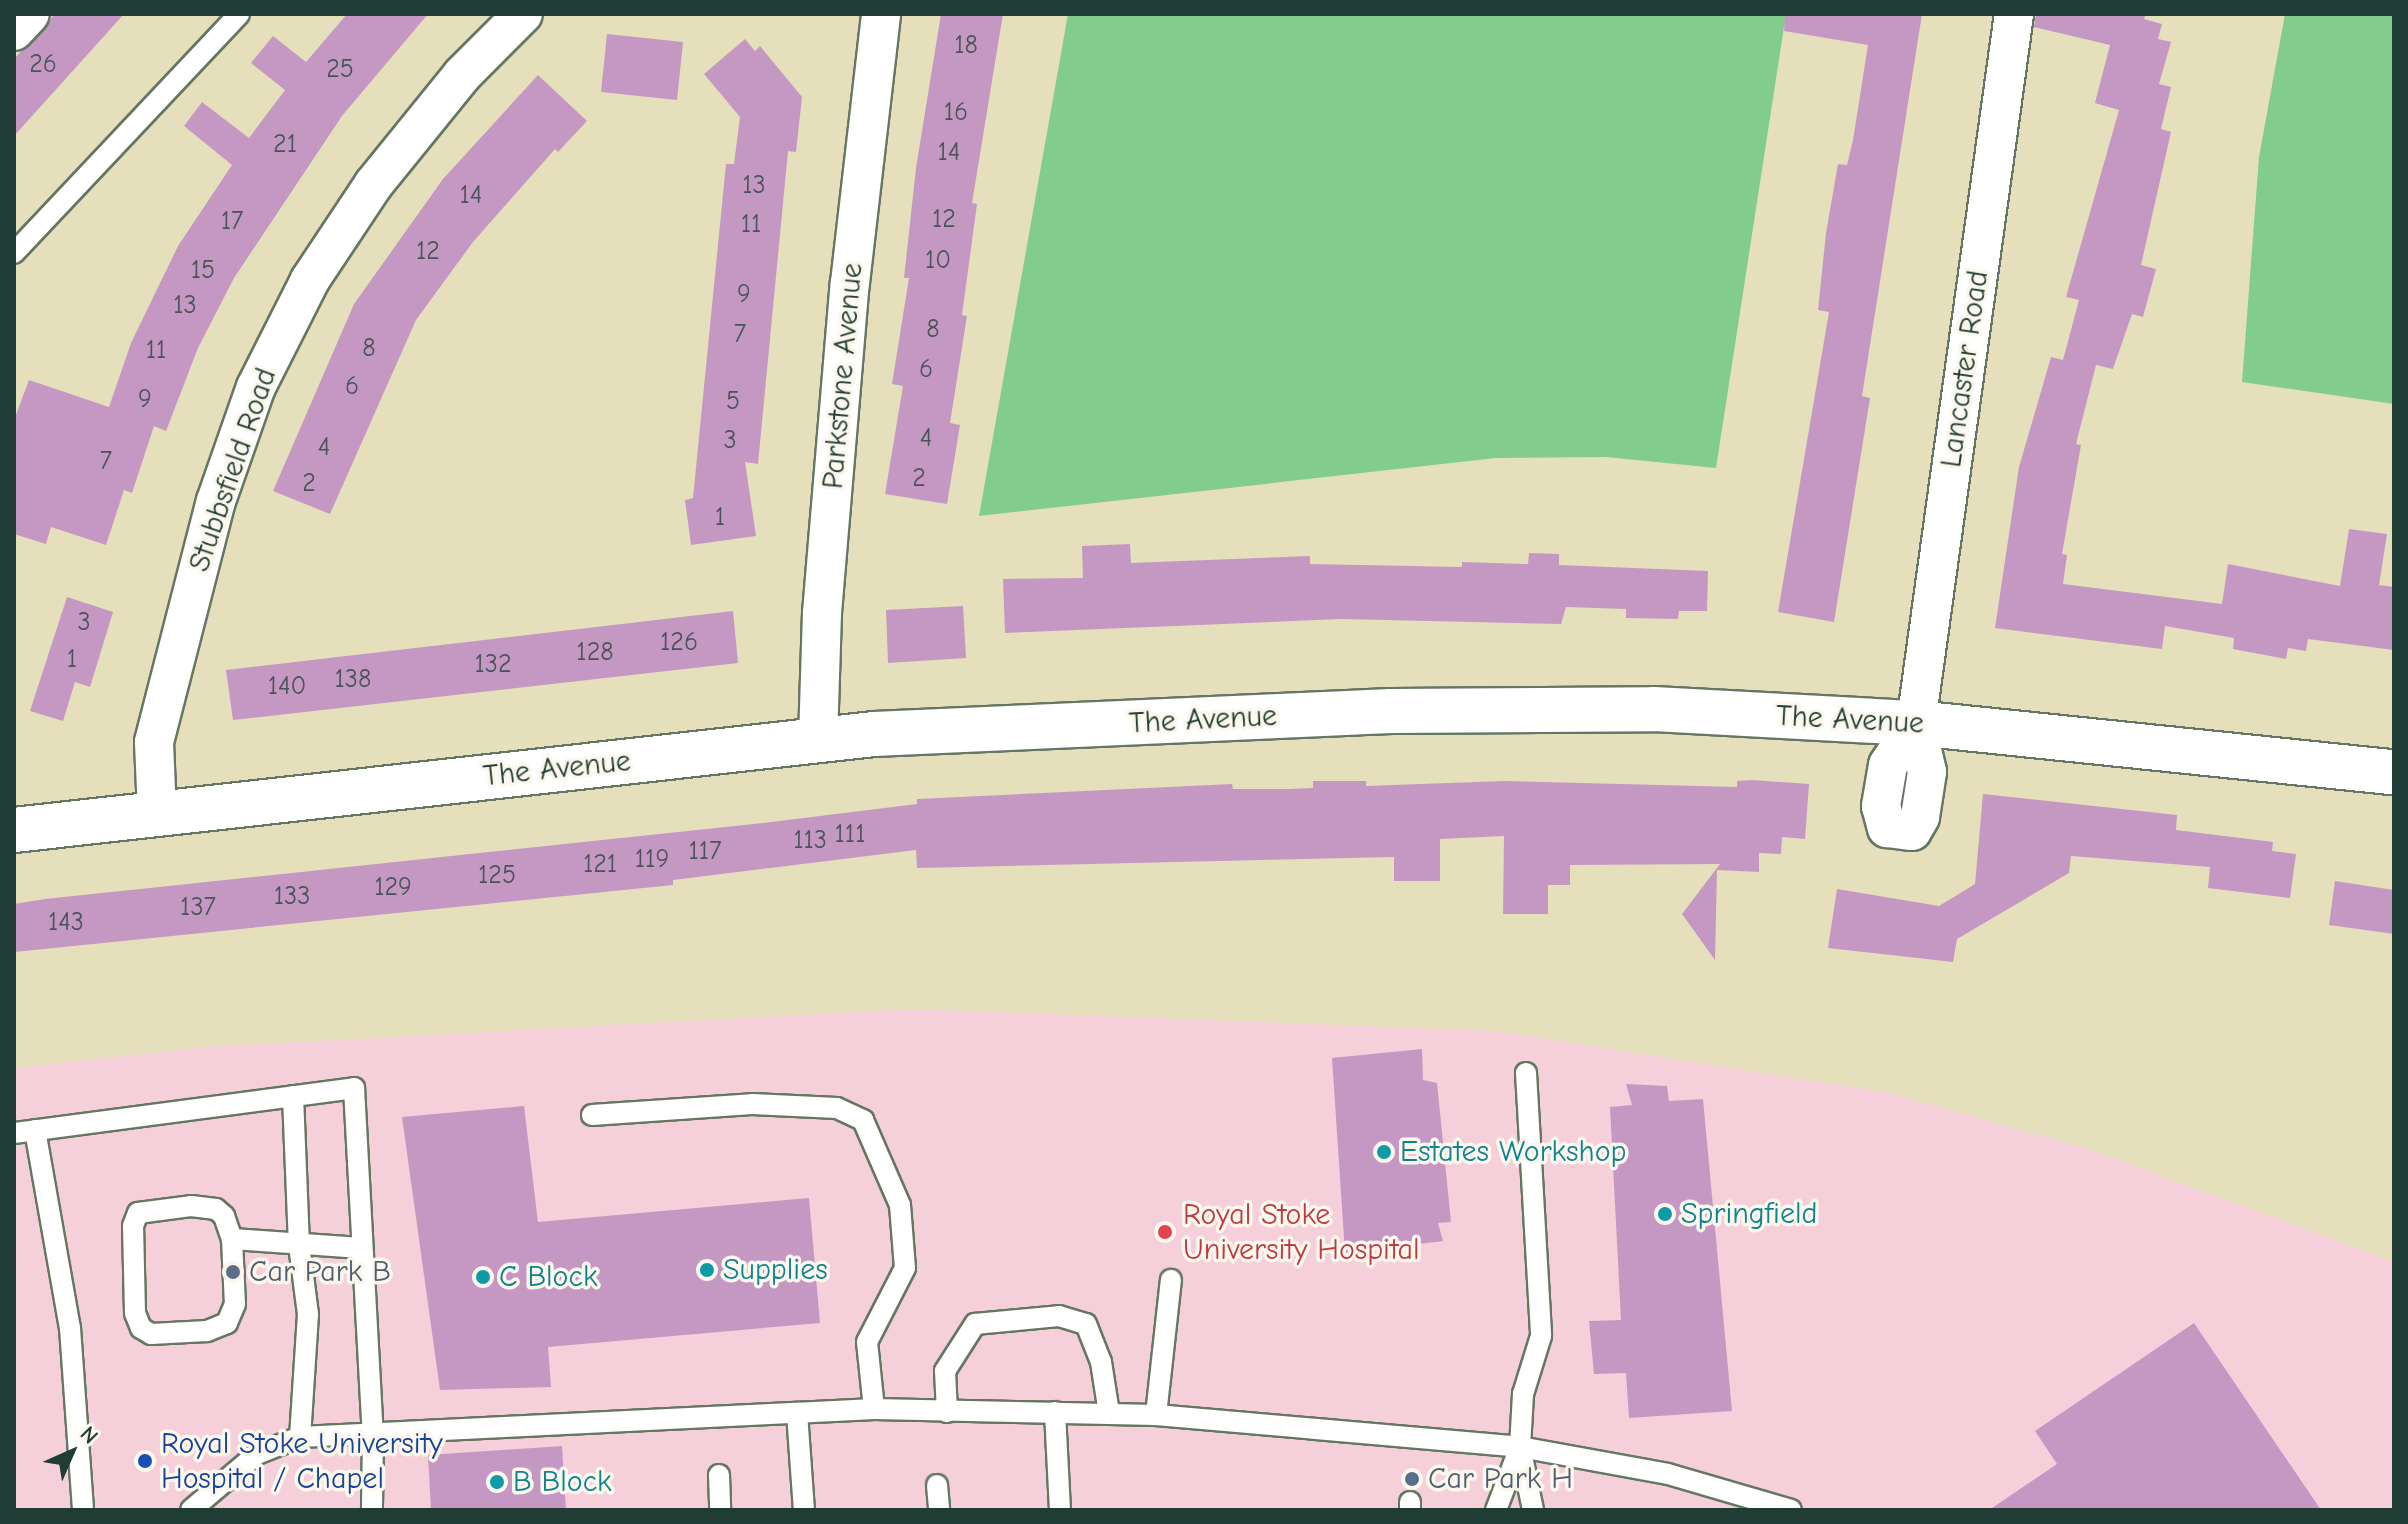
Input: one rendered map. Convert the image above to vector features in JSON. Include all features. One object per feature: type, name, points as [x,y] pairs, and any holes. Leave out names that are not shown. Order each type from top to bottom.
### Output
[{"type":"street","points":[[14,31],[30,14]]},
{"type":"street","name":"Stubbsfield Road","points":[[157,814],[154,742],[216,501],[256,387],[310,280],[373,185],[462,75],[523,14]]},
{"type":"street","name":"Parkstone Avenue","points":[[818,740],[822,613],[849,298],[881,14]]},
{"type":"street","name":"Lancaster Road","points":[[1916,723],[2014,14]]},
{"type":"street","name":"The Avenue","points":[[14,830],[818,740],[1391,711],[1654,709],[1916,723],[2394,772]]},
{"type":"lane","points":[[14,253],[239,14]]},
{"type":"lane","points":[[1526,1073],[1541,1336],[1523,1394],[1520,1447],[1533,1510]]},
{"type":"lane","points":[[83,1510],[70,1328],[24,1131],[354,1088],[373,1434],[372,1510]]},
{"type":"lane","points":[[293,1096],[299,1245],[308,1314],[300,1437]]},
{"type":"lane","points":[[592,1115],[752,1104],[837,1108],[863,1120],[900,1205],[905,1268],[867,1342],[874,1409]]},
{"type":"lane","points":[[216,1209],[224,1216],[232,1239],[235,1304],[227,1323],[207,1331],[169,1334],[141,1328],[135,1313],[133,1226],[138,1213],[216,1209]]},
{"type":"lane","points":[[232,1239],[362,1248]]},
{"type":"lane","points":[[1156,1415],[1171,1280]]},
{"type":"lane","points":[[947,1412],[945,1371],[975,1324],[1059,1316],[1086,1324],[1101,1362],[1109,1413]]},
{"type":"lane","points":[[191,1510],[257,1454],[300,1437],[874,1409],[1156,1415],[1520,1447],[1668,1474],[1791,1510]]},
{"type":"lane","points":[[1055,1412],[1060,1510]]},
{"type":"lane","points":[[797,1413],[804,1510]]},
{"type":"lane","points":[[1496,1510],[1520,1447]]},
{"type":"lane","points":[[719,1475],[720,1510]]},
{"type":"lane","points":[[937,1485],[939,1510]]},
{"type":"shaded area","name":"Royal Stoke University Hospital","points":[[913,1009],[1495,1031],[1890,1093],[2091,1150],[2394,1262],[2394,1510],[14,1510],[14,1068],[207,1047]]},
{"type":"green space","points":[[1068,14],[1786,14],[1716,468],[1606,457],[1496,458],[979,516]]},
{"type":"green space","points":[[2285,14],[2394,14],[2394,404],[2242,382],[2259,157]]},
{"type":"building","points":[[55,14],[124,14],[14,136],[14,59]]},
{"type":"building","points":[[347,14],[428,14],[342,116],[234,278],[198,348],[166,431],[154,426],[132,493],[124,490],[106,545],[51,527],[46,544],[14,534],[14,420],[29,380],[109,407],[131,343],[178,246],[232,165],[184,126],[202,102],[249,138],[285,90],[251,63],[273,36],[306,62]]},
{"type":"building","points":[[941,14],[1003,14],[972,203],[977,204],[962,315],[967,316],[950,423],[960,425],[947,504],[885,494],[903,386],[892,384],[909,278],[904,278],[916,168]]},
{"type":"building","points":[[1785,14],[1922,14],[1862,396],[1870,398],[1834,622],[1778,612],[1829,312],[1818,310],[1826,233],[1838,164],[1847,165],[1853,140],[1868,45],[1784,31]]},
{"type":"building","points":[[2036,14],[2146,14],[2144,19],[2162,24],[2158,39],[2171,42],[2159,84],[2171,87],[2161,129],[2171,132],[2141,265],[2156,269],[2143,317],[2132,314],[2113,369],[2096,365],[2076,444],[2081,445],[2062,554],[2067,555],[2063,584],[2222,604],[2228,564],[2340,586],[2349,529],[2387,534],[2379,585],[2394,587],[2394,650],[2308,639],[2306,651],[2288,648],[2286,659],[2233,649],[2234,638],[2165,626],[2162,649],[1995,628],[2019,467],[2051,357],[2063,360],[2079,300],[2066,297],[2119,110],[2095,103],[2110,45],[2034,27]]},
{"type":"building","points":[[607,34],[683,42],[677,100],[601,92]]},
{"type":"building","points":[[745,39],[755,51],[760,46],[802,97],[796,152],[788,151],[758,464],[745,462],[756,536],[691,545],[685,500],[693,498],[726,164],[734,164],[740,117],[704,74]]},
{"type":"building","points":[[538,75],[587,121],[558,152],[555,149],[473,242],[416,320],[330,514],[273,491],[354,304],[443,179]]},
{"type":"building","points":[[1130,544],[1131,563],[1310,556],[1310,564],[1462,567],[1462,562],[1528,564],[1529,553],[1559,554],[1559,565],[1708,571],[1707,611],[1679,611],[1678,619],[1626,618],[1626,609],[1566,607],[1561,624],[1341,619],[1005,633],[1003,579],[1083,578],[1082,546]]},
{"type":"building","points":[[67,597],[113,612],[90,687],[75,682],[63,721],[30,711]]},
{"type":"building","points":[[963,606],[966,658],[888,663],[886,610]]},
{"type":"building","points":[[733,611],[738,663],[233,720],[226,670]]},
{"type":"building","points":[[1313,781],[1366,781],[1366,786],[1504,781],[1737,787],[1737,781],[1809,784],[1805,839],[1782,837],[1781,854],[1759,853],[1759,872],[1717,870],[1715,960],[1682,914],[1720,864],[1570,865],[1570,885],[1548,885],[1548,914],[1503,914],[1504,836],[1440,839],[1440,881],[1394,881],[1394,857],[917,868],[916,850],[673,880],[673,885],[14,952],[14,904],[763,823],[917,804],[917,799],[1232,784],[1233,789],[1313,788]]},
{"type":"building","points":[[1983,794],[2177,815],[2176,830],[2273,842],[2272,851],[2296,854],[2290,898],[2208,888],[2210,867],[2071,856],[2069,873],[1957,939],[1953,962],[1828,948],[1837,889],[1939,906],[1975,884]]},
{"type":"building","points":[[2335,881],[2394,890],[2394,934],[2329,925]]},
{"type":"building","name":"Estates Workshop","points":[[1422,1049],[1423,1080],[1437,1083],[1451,1222],[1438,1223],[1443,1241],[1345,1253],[1332,1058]]},
{"type":"building","name":"Springfield","points":[[1626,1084],[1667,1086],[1669,1101],[1703,1099],[1732,1411],[1629,1418],[1626,1373],[1594,1374],[1589,1321],[1621,1320],[1610,1107],[1632,1105]]},
{"type":"building","points":[[524,1106],[538,1222],[809,1198],[820,1323],[548,1347],[551,1387],[440,1390],[402,1117]]},
{"type":"building","points":[[2194,1323],[2321,1510],[1989,1510],[2057,1464],[2035,1431]]},
{"type":"building","name":"B Block","points":[[562,1446],[566,1510],[431,1510],[428,1455]]},
{"type":"place","name":"Estates Workshop","points":[[1384,1152]]},
{"type":"place","name":"Springfield","points":[[1665,1214]]},
{"type":"place","name":"Royal Stoke University Hospital","points":[[1165,1232]]},
{"type":"place","name":"Supplies","points":[[707,1270]]},
{"type":"place","name":"Car Park B","points":[[233,1272]]},
{"type":"place","name":"C Block","points":[[483,1277]]},
{"type":"place","name":"Royal Stoke University Hospital / Chapel","points":[[145,1461]]},
{"type":"place","name":"Car Park H","points":[[1412,1479]]},
{"type":"place","name":"B Block","points":[[497,1482]]}]
